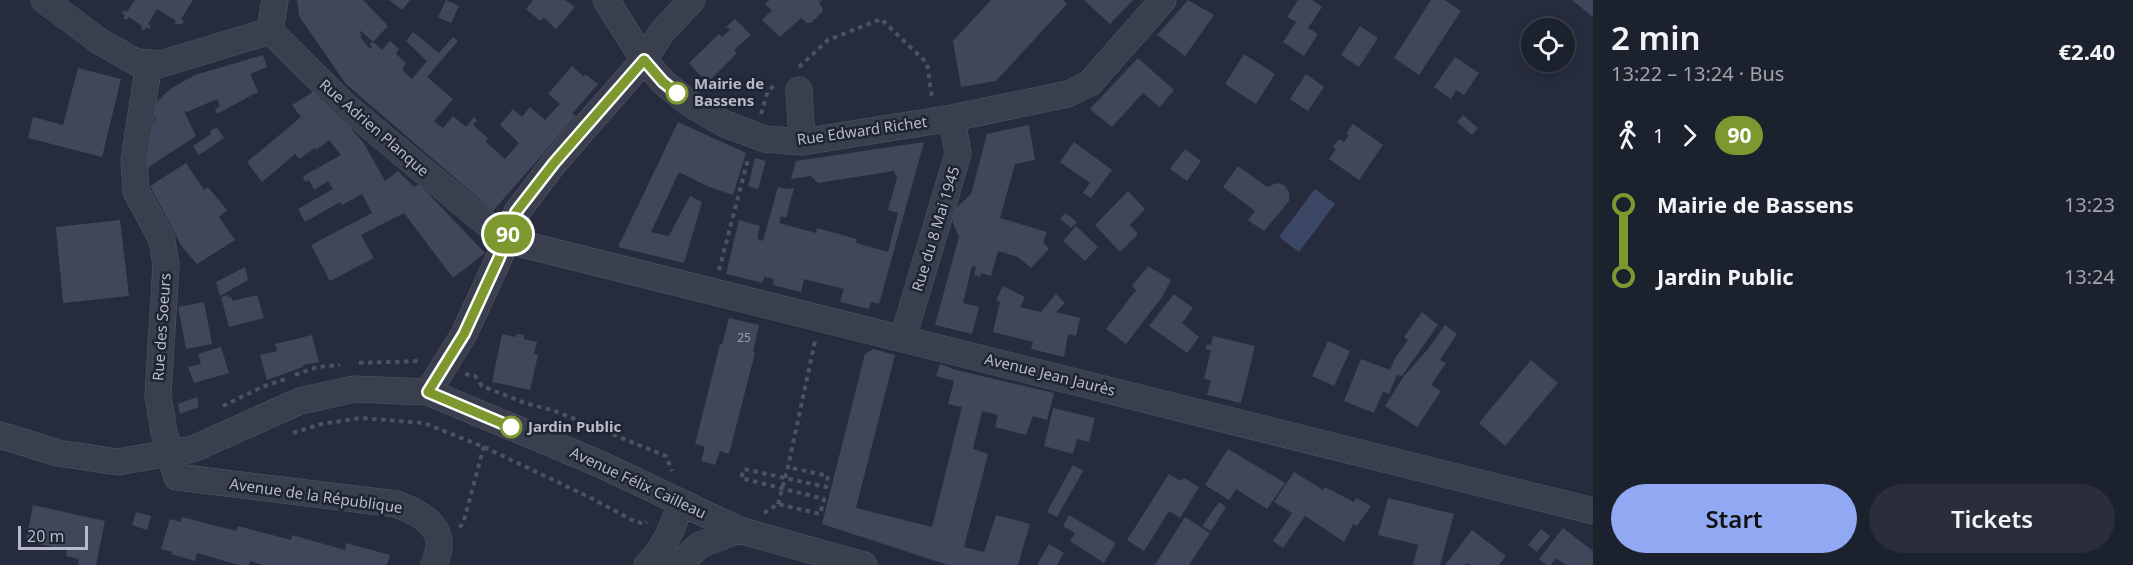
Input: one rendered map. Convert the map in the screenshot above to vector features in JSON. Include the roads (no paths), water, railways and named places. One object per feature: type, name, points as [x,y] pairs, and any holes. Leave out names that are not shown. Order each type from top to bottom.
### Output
[{"type":"street","points":[[44,0],[99,41],[136,62],[161,64],[270,31],[275,0]]},
{"type":"street","name":"Rue Edward Richet","points":[[606,0],[644,60],[663,82],[689,103],[725,124],[765,139],[802,142],[952,118],[1068,94],[1090,83],[1162,0]]},
{"type":"street","points":[[428,392],[464,334],[516,212],[554,163],[644,60],[662,32],[692,0]]},
{"type":"street","name":"Rue Adrien Planque","points":[[270,31],[348,108],[506,240]]},
{"type":"street","name":"Rue des Soeurs","points":[[149,63],[134,160],[136,191],[162,240],[166,265],[158,395],[170,454]]},
{"type":"street","points":[[799,90],[802,142]]},
{"type":"street","name":"Rue du 8 Mai 1945","points":[[903,338],[958,154],[952,118]]},
{"type":"street","name":"Avenue Jean Jaurès","points":[[506,240],[1593,511]]},
{"type":"street","name":"Avenue Félix Cailleau","points":[[0,435],[58,453],[118,462],[193,449],[300,401],[354,389],[428,392],[600,464],[739,530],[864,565]]},
{"type":"street","name":"Avenue de la République","points":[[170,454],[177,477],[396,504],[417,512],[434,527],[439,545],[434,565]]},
{"type":"street","points":[[647,565],[659,554],[671,530],[672,498]]},
{"type":"street","points":[[678,565],[700,545],[739,530]]},
{"type":"water","points":[[1315,189],[1335,204],[1299,252],[1279,237]]},
{"type":"place","name":"Mairie de Bassens","points":[[677,93]]},
{"type":"place","name":"Jardin Public","points":[[511,427]]}]
